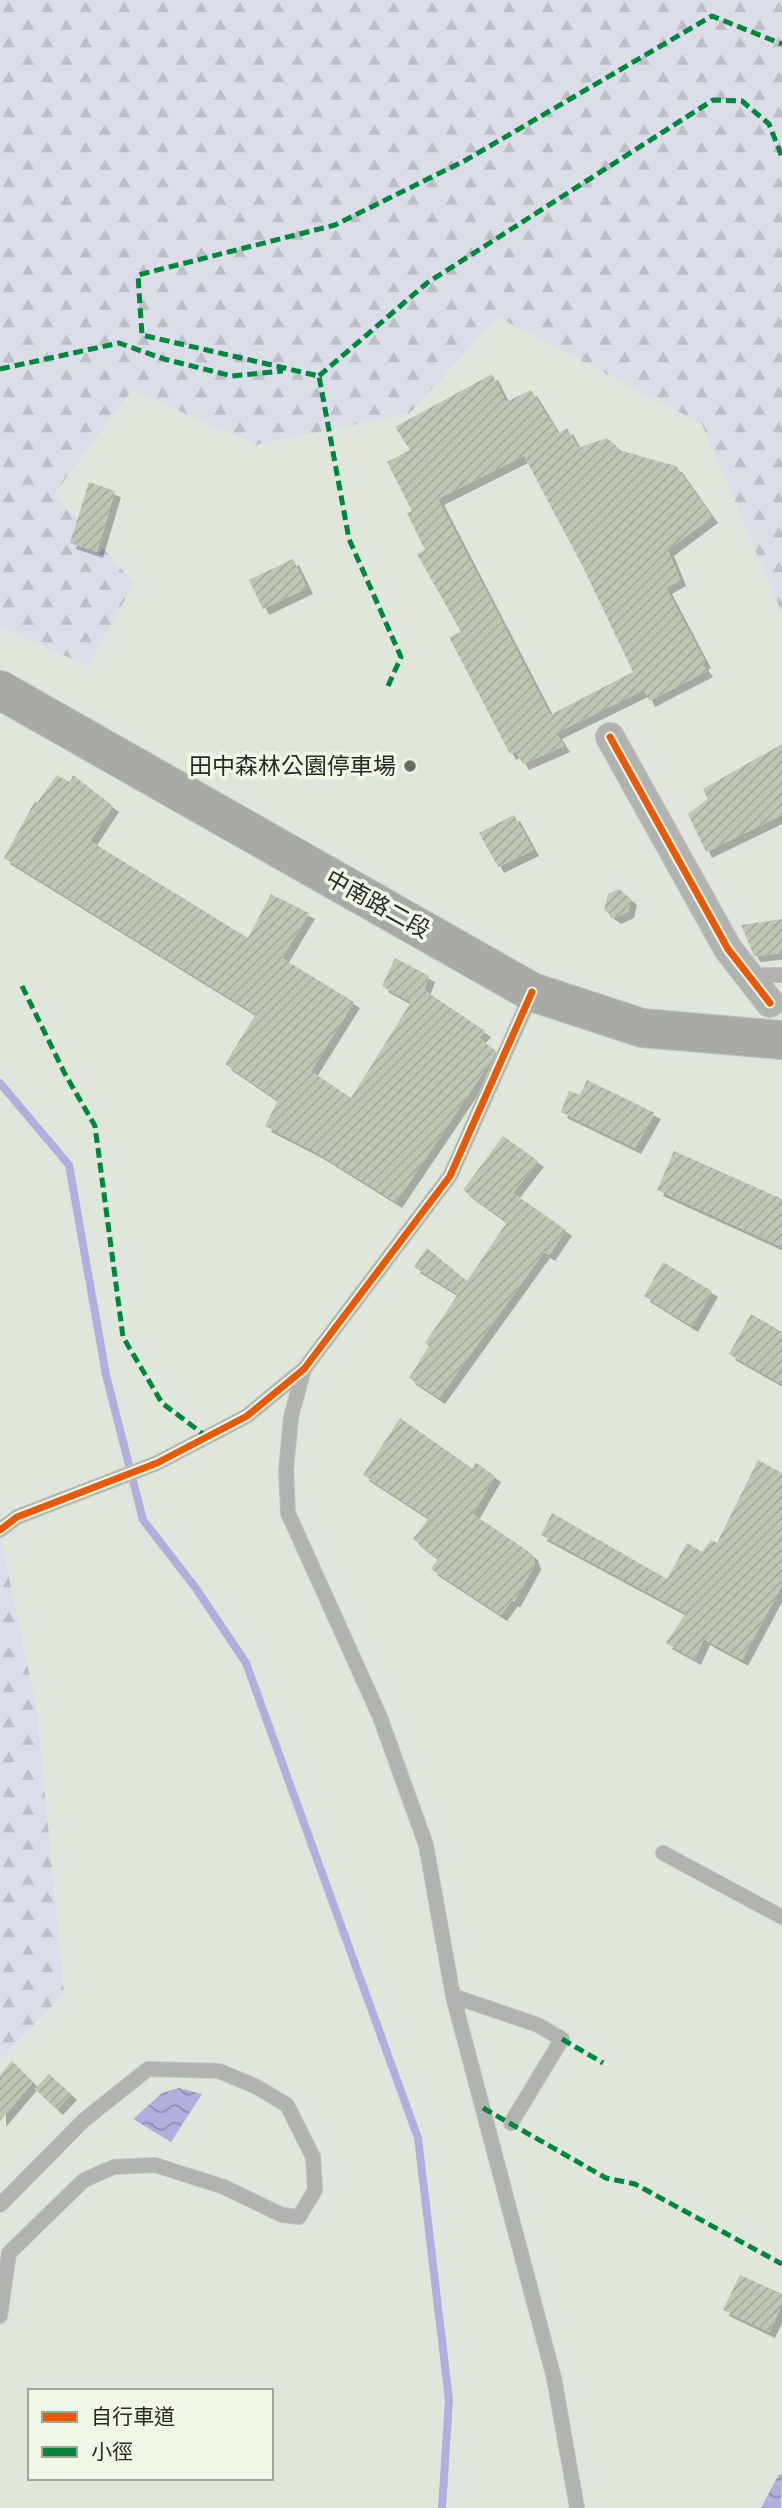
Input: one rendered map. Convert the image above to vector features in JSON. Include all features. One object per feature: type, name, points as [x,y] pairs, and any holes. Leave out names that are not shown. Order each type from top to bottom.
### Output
[{"type":"main road","name":"中南路二段","points":[[0,690],[532,992],[642,1028],[775,1026]]},
{"type":"street","points":[[610,737],[728,949],[775,1026]]},
{"type":"lane","points":[[775,1026],[764,975],[782,975]]},
{"type":"lane","points":[[0,1530],[17,1517],[101,1482],[157,1463],[247,1416],[304,1369],[450,1176],[532,992]]},
{"type":"lane","points":[[304,1369],[291,1417],[286,1470],[288,1513],[380,1717],[426,1846],[453,1996],[554,2378],[578,2508]]},
{"type":"lane","points":[[663,1853],[782,1917]]},
{"type":"lane","points":[[453,1996],[538,2025],[562,2039],[511,2123]]},
{"type":"lane","points":[[0,2205],[84,2120],[148,2069],[219,2071],[255,2086],[287,2105],[313,2157],[315,2190],[299,2217],[282,2215],[224,2187],[155,2165],[114,2167],[85,2180],[9,2253],[0,2316]]},
{"type":"green space","points":[[0,0],[782,0],[782,613],[702,424],[498,317],[410,413],[256,445],[132,390],[54,494],[134,583],[88,666],[0,627]]},
{"type":"green space","points":[[0,1535],[37,1711],[64,1994],[0,2060]]},
{"type":"water","points":[[179,2088],[202,2094],[171,2142],[133,2119],[162,2093]]},
{"type":"water","points":[[779,2474],[782,2475],[781,2508],[761,2508]]},
{"type":"building","points":[[492,374],[506,402],[531,390],[558,434],[567,428],[578,448],[607,438],[622,451],[676,466],[712,517],[668,550],[680,580],[666,588],[705,662],[702,664],[707,671],[649,701],[644,690],[556,733],[564,746],[523,764],[515,751],[510,754],[449,637],[461,632],[417,554],[425,550],[407,513],[412,511],[387,462],[410,450],[395,427]],"holes":[[[524,456],[584,569],[633,672],[550,715],[438,499]]]},
{"type":"building","points":[[89,482],[115,491],[97,552],[70,543]]},
{"type":"building","points":[[293,559],[307,588],[263,609],[249,580]]},
{"type":"building","points":[[782,744],[782,815],[706,852],[688,814],[708,799],[703,789]]},
{"type":"building","points":[[57,775],[70,782],[73,775],[113,806],[90,841],[248,938],[271,894],[309,913],[282,958],[354,1002],[311,1071],[351,1098],[411,1002],[382,986],[395,958],[429,976],[424,990],[485,1031],[479,1038],[496,1051],[491,1061],[396,1202],[316,1152],[265,1126],[278,1100],[225,1064],[256,1014],[4,858],[35,801],[37,803]]},
{"type":"building","points":[[514,815],[533,850],[498,867],[479,833]]},
{"type":"building","points":[[619,889],[631,899],[628,912],[615,918],[604,910],[608,894]]},
{"type":"building","points":[[782,919],[782,953],[754,956],[741,925]]},
{"type":"building","points":[[587,1080],[655,1113],[635,1148],[561,1112],[569,1091],[580,1095]]},
{"type":"building","points":[[503,1136],[538,1161],[513,1193],[566,1230],[549,1255],[544,1252],[439,1398],[409,1378],[429,1346],[425,1343],[458,1294],[414,1267],[427,1248],[467,1281],[507,1222],[463,1190]]},
{"type":"building","points":[[674,1151],[782,1199],[782,1247],[657,1190]]},
{"type":"building","points":[[663,1262],[712,1291],[692,1326],[644,1296]]},
{"type":"building","points":[[751,1314],[782,1332],[782,1384],[729,1354]]},
{"type":"building","points":[[400,1418],[473,1469],[475,1462],[495,1476],[473,1514],[532,1554],[535,1564],[514,1602],[512,1600],[501,1615],[431,1569],[438,1559],[413,1539],[429,1518],[363,1475]]},
{"type":"building","points":[[758,1460],[782,1473],[782,1585],[742,1660],[704,1639],[695,1659],[666,1643],[686,1613],[541,1535],[552,1513],[667,1579],[687,1543],[702,1552],[711,1540],[717,1543]]},
{"type":"building","points":[[12,2061],[33,2082],[0,2121],[0,2075]]},
{"type":"building","points":[[49,2074],[71,2094],[57,2109],[35,2089]]},
{"type":"building","points":[[740,2275],[782,2294],[782,2305],[769,2332],[723,2310]]},
{"type":"waterway","points":[[0,1083],[69,1165],[106,1375],[143,1520],[195,1587],[246,1663],[418,2138],[449,2400],[442,2508]]},
{"type":"marked path","points":[[388,686],[401,657],[349,539],[319,376],[142,335],[138,275],[335,225],[466,160],[712,16],[782,44]]},
{"type":"marked path","points":[[319,376],[427,283],[713,100],[742,101],[769,124],[782,157]]},
{"type":"marked path","points":[[0,369],[119,343],[164,359],[232,376],[283,371]]},
{"type":"marked path","points":[[22,986],[65,1074],[95,1126],[123,1337],[162,1403],[207,1437]]},
{"type":"marked path","points":[[562,2039],[603,2063]]},
{"type":"marked path","points":[[483,2108],[606,2178],[635,2184],[782,2264]]},
{"type":"cycle path","points":[[610,737],[728,949],[770,1003]]},
{"type":"cycle path","points":[[0,1530],[17,1517],[157,1463],[247,1416],[304,1369],[450,1176],[532,992]]},
{"type":"place","name":"田中森林公園停車場","points":[[410,766]]}]
